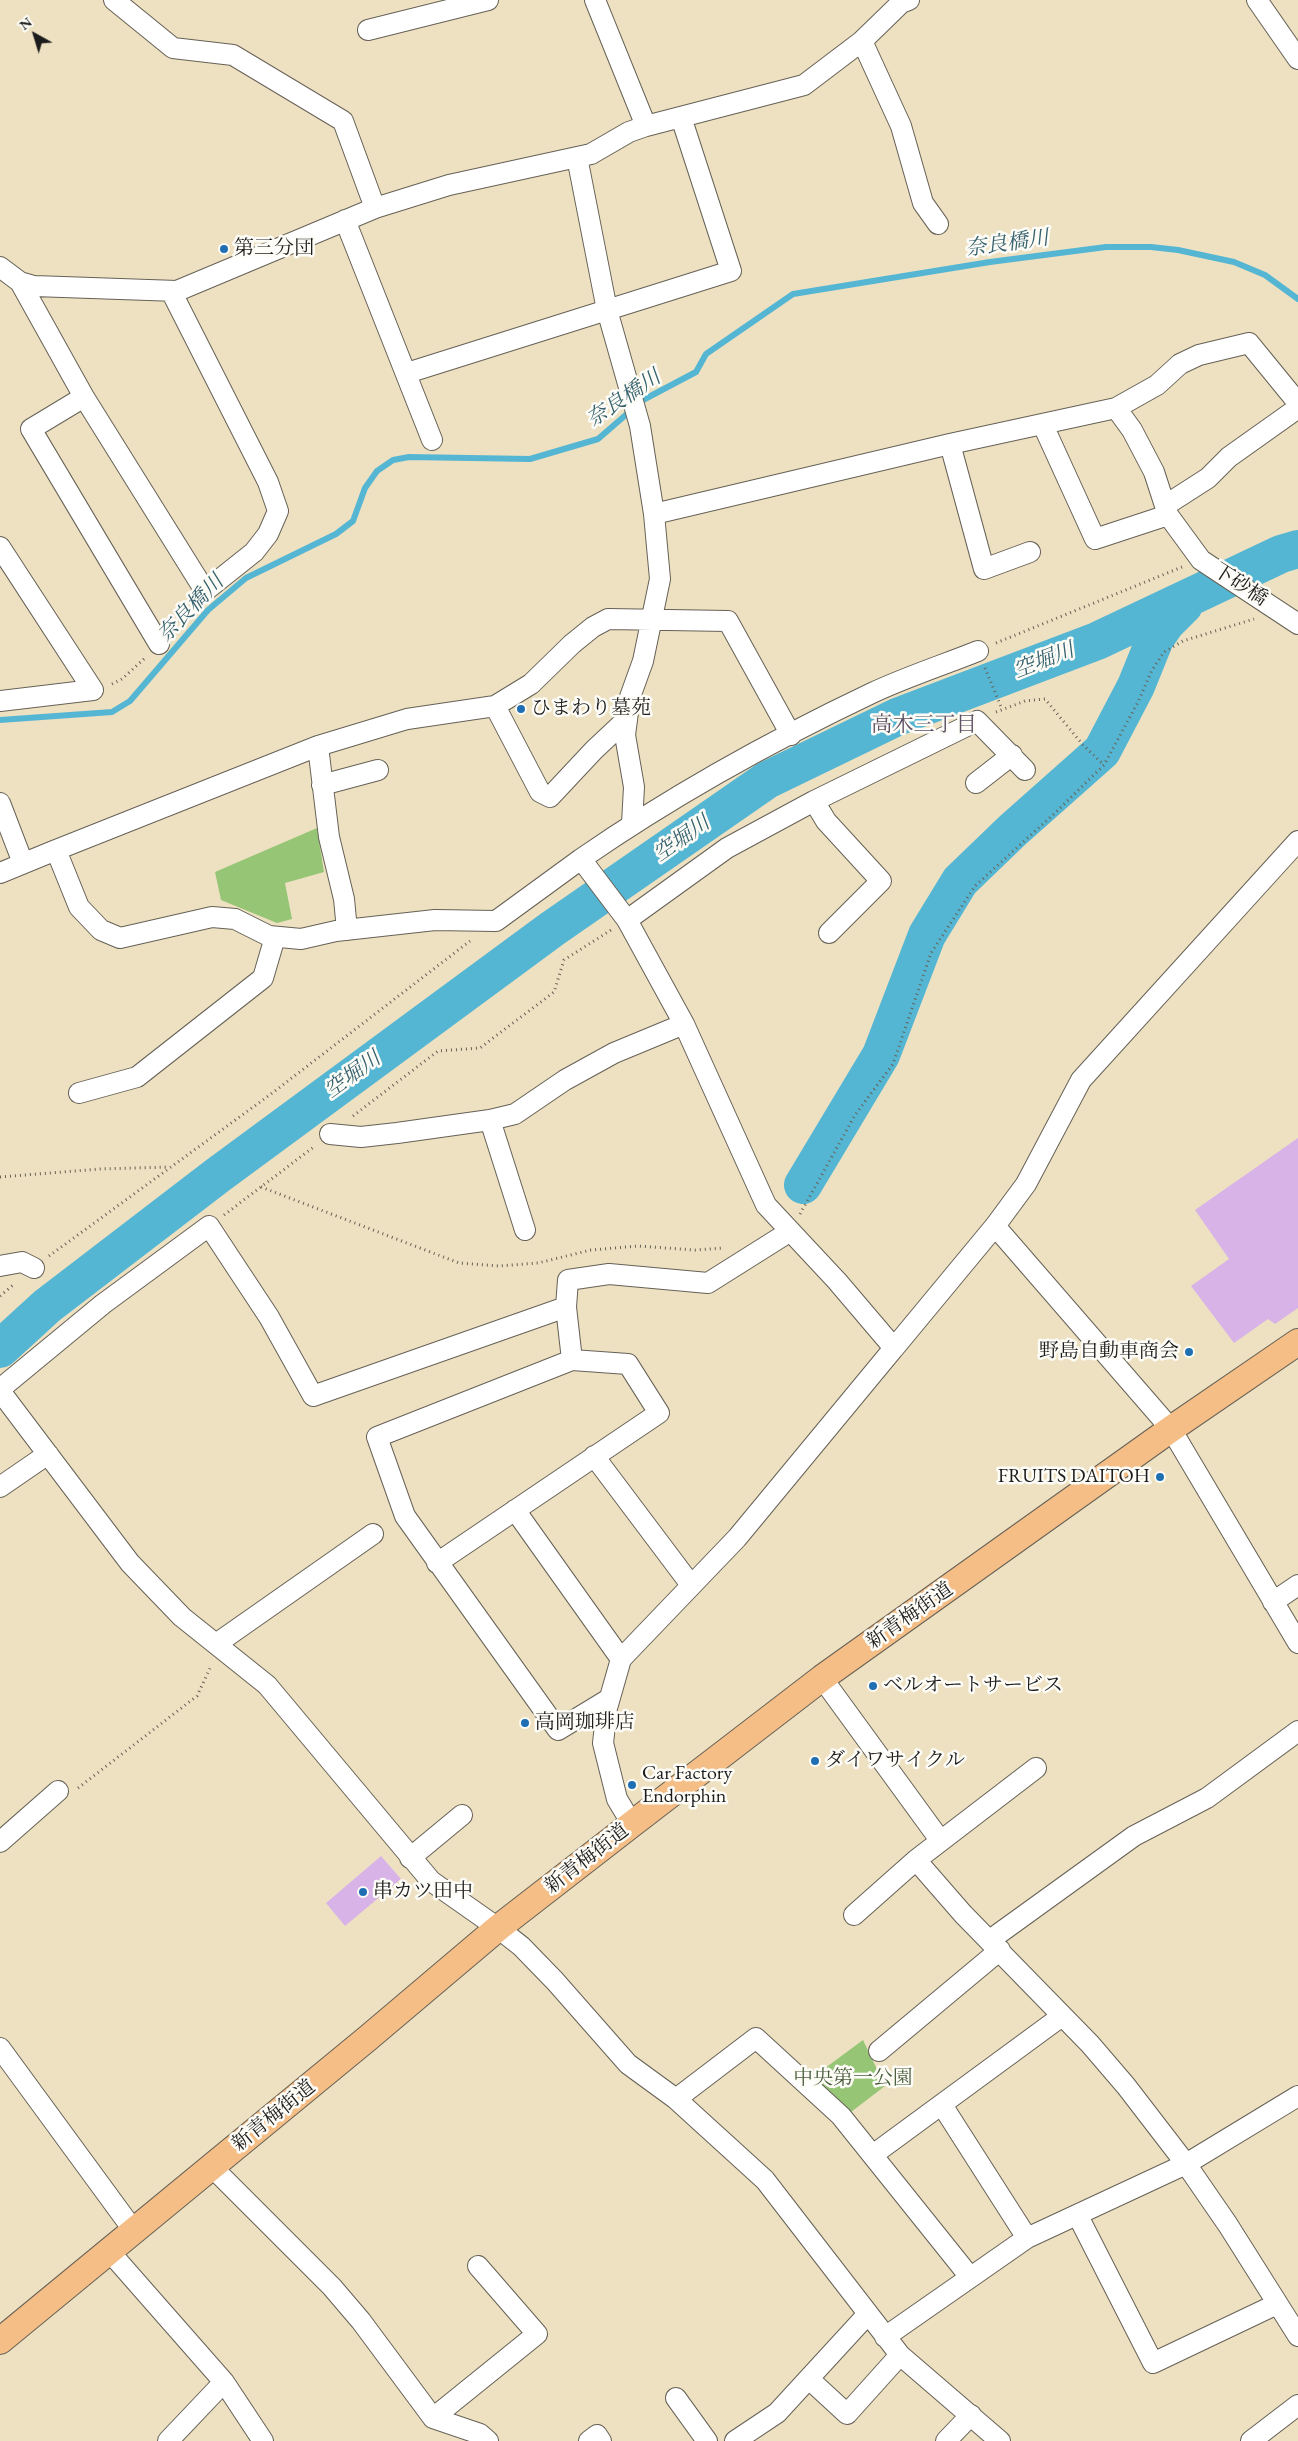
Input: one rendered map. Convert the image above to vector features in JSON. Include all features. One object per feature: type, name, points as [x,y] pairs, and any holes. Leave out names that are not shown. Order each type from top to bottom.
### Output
[{"type":"main road","name":"新青梅街道","points":[[0,2341],[498,1928],[632,1824],[822,1678],[1171,1429],[1298,1342]]},
{"type":"street","points":[[114,0],[173,48],[232,56],[343,121],[375,208]]},
{"type":"street","points":[[368,30],[488,0]]},
{"type":"street","points":[[595,0],[646,126]]},
{"type":"street","points":[[0,267],[20,282],[34,286],[177,291],[375,208],[449,185],[591,154],[628,132],[646,126],[804,85],[862,41],[901,3],[909,0]]},
{"type":"street","points":[[1257,0],[1298,59]]},
{"type":"street","points":[[862,41],[901,126],[923,203],[938,224]]},
{"type":"street","points":[[407,373],[731,271],[681,117]]},
{"type":"street","points":[[578,157],[607,310],[639,422],[654,514],[660,578],[643,661],[630,698],[625,735],[634,786],[632,823]]},
{"type":"street","points":[[345,220],[432,440]]},
{"type":"street","points":[[20,282],[84,397],[204,591],[254,552],[268,534],[278,511],[268,482],[171,291]]},
{"type":"street","points":[[654,514],[950,444],[1043,426],[1116,408],[1157,385],[1180,364],[1208,352],[1248,343],[1298,403]]},
{"type":"street","points":[[84,397],[31,430],[159,644]]},
{"type":"street","points":[[1116,408],[1136,438],[1154,472],[1167,510],[1201,560]]},
{"type":"street","points":[[1043,426],[1096,539],[1167,510],[1208,478],[1229,457],[1298,408]]},
{"type":"street","points":[[950,444],[984,569],[1030,552]]},
{"type":"street","points":[[0,547],[92,690],[0,701]]},
{"type":"street","name":"下砂橋","points":[[1201,560],[1298,624]]},
{"type":"street","points":[[0,873],[318,746],[407,719],[495,706],[532,684],[593,626],[608,619],[728,621],[791,735]]},
{"type":"street","points":[[56,850],[79,907],[101,930],[120,938],[212,917],[235,919],[269,936],[301,939],[347,930],[435,920],[496,921],[584,864],[632,823],[873,692],[978,651]]},
{"type":"street","points":[[495,706],[540,792],[550,798],[594,750],[627,720]]},
{"type":"street","points":[[624,917],[727,848],[814,801],[977,721],[1025,770]]},
{"type":"street","points":[[318,746],[329,837],[344,899],[347,930]]},
{"type":"street","points":[[976,783],[1012,755]]},
{"type":"street","points":[[322,785],[378,770]]},
{"type":"street","points":[[814,801],[826,821],[882,881],[829,933]]},
{"type":"street","points":[[0,803],[22,864]]},
{"type":"street","points":[[632,1824],[617,1799],[603,1744],[609,1698],[621,1659],[736,1538],[995,1226],[1026,1184],[1082,1080],[1298,841]]},
{"type":"street","points":[[584,864],[624,917],[684,1024],[766,1205],[894,1348]]},
{"type":"street","points":[[79,1093],[137,1077],[263,978],[276,937]]},
{"type":"street","points":[[330,1134],[361,1137],[490,1120],[515,1114],[565,1080],[614,1053],[684,1024]]},
{"type":"street","points":[[490,1120],[525,1230]]},
{"type":"street","points":[[566,1307],[313,1396],[269,1317],[209,1226],[102,1304],[0,1390],[130,1563],[182,1617],[268,1684],[410,1858],[431,1881],[521,1946],[555,1981],[628,2064],[676,2099],[765,2180],[867,2315],[900,2355],[1000,2441]]},
{"type":"street","points":[[995,1226],[1171,1429],[1298,1643]]},
{"type":"street","points":[[572,1360],[566,1307],[568,1280],[608,1274],[708,1282],[787,1229]]},
{"type":"street","points":[[0,1266],[22,1262],[34,1268]]},
{"type":"street","points":[[437,1563],[660,1413],[628,1364],[572,1360],[377,1436],[405,1516],[437,1563],[558,1730],[609,1698]]},
{"type":"street","points":[[0,1487],[48,1454]]},
{"type":"street","points":[[594,1456],[690,1585]]},
{"type":"street","points":[[515,1510],[621,1659]]},
{"type":"street","points":[[218,1645],[372,1534]]},
{"type":"street","points":[[1273,1602],[1298,1585]]},
{"type":"street","points":[[822,1678],[940,1840]]},
{"type":"street","points":[[879,2051],[995,1945],[1134,1836],[1207,1798],[1298,1731]]},
{"type":"street","points":[[854,1915],[940,1840],[1036,1768]]},
{"type":"street","points":[[0,1842],[58,1792]]},
{"type":"street","points":[[410,1858],[462,1815]]},
{"type":"street","points":[[916,1860],[963,1914],[995,1945],[1126,2086],[1186,2164],[1228,2225],[1298,2336]]},
{"type":"street","points":[[874,2154],[1062,2016]]},
{"type":"street","points":[[676,2099],[756,2038],[841,2116],[874,2154],[970,2278]]},
{"type":"street","points":[[0,2048],[134,2231]]},
{"type":"street","points":[[884,2336],[1027,2238],[1078,2216],[1186,2164],[1298,2096]]},
{"type":"street","points":[[942,2105],[1027,2238]]},
{"type":"street","points":[[212,2167],[332,2286],[361,2321],[433,2418],[480,2434],[488,2441]]},
{"type":"street","points":[[1078,2216],[1152,2363],[1277,2304]]},
{"type":"street","points":[[109,2251],[224,2382],[263,2441]]},
{"type":"street","points":[[433,2418],[537,2334],[478,2266]]},
{"type":"street","points":[[735,2441],[777,2414],[867,2315]]},
{"type":"street","points":[[809,2379],[847,2414],[900,2355]]},
{"type":"street","points":[[168,2441],[224,2382]]},
{"type":"street","points":[[676,2398],[707,2441]]},
{"type":"street","points":[[1251,2441],[1298,2405]]},
{"type":"street","points":[[946,2441],[971,2416]]},
{"type":"street","points":[[589,2441],[597,2436],[601,2441]]},
{"type":"path","points":[[1002,708],[978,651],[1201,560]]},
{"type":"path","points":[[787,1229],[796,1220],[855,1115],[893,1064],[931,953],[975,886],[1104,765],[1138,702],[1152,670],[1164,652],[1190,638],[1279,611]]},
{"type":"path","points":[[977,721],[1002,708],[1025,701],[1045,699],[1083,745],[1104,765]]},
{"type":"path","points":[[209,1226],[438,1051],[480,1048],[554,992],[564,960],[624,917]]},
{"type":"path","points":[[0,1296],[65,1242],[271,1094],[496,921]]},
{"type":"path","points":[[0,1176],[100,1169],[170,1167]]},
{"type":"path","points":[[58,1792],[68,1796],[197,1696],[218,1645]]},
{"type":"green space","points":[[317,828],[324,872],[285,883],[292,919],[277,923],[221,900],[215,872]]},
{"type":"green space","name":"中央第一公園","points":[[863,2040],[885,2086],[851,2112],[813,2077]]},
{"type":"building","points":[[1298,1138],[1298,1308],[1275,1324],[1268,1319],[1234,1343],[1191,1286],[1229,1259],[1195,1210]]},
{"type":"building","points":[[381,1856],[401,1879],[345,1926],[326,1903]]},
{"type":"waterway","name":"奈良橋川","points":[[0,720],[112,712],[130,701],[208,610],[246,578],[336,534],[353,521],[365,488],[377,471],[393,460],[409,457],[530,459],[598,439],[643,400],[696,372],[706,354],[793,294],[990,262],[1106,247],[1151,247],[1178,250],[1234,262],[1265,275],[1298,299]]},
{"type":"waterway","name":"空堀川","points":[[0,1349],[47,1306],[218,1175],[552,929],[767,780],[897,717],[1097,641],[1281,554],[1298,549]]},
{"type":"waterway","name":"空堀川","points":[[803,1185],[881,1055],[927,935],[960,881],[1013,830],[1102,751],[1136,686],[1155,639],[1166,623],[1184,605]]},
{"type":"place","name":"第三分団","points":[[224,249]]},
{"type":"place","name":"ひまわり墓苑","points":[[521,709]]},
{"type":"place","name":"野島自動車商会","points":[[1189,1352]]},
{"type":"place","name":"FRUITS DAITOH","points":[[1160,1477]]},
{"type":"place","name":"ベルオートサービス","points":[[873,1686]]},
{"type":"place","name":"高岡珈琲店","points":[[525,1723]]},
{"type":"place","name":"ダイワサイクル","points":[[815,1761]]},
{"type":"place","name":"Car Factory Endorphin","points":[[632,1785]]},
{"type":"place","name":"串カツ田中","points":[[363,1892]]},
{"type":"district","name":"高木三丁目","points":[[924,725]]}]
